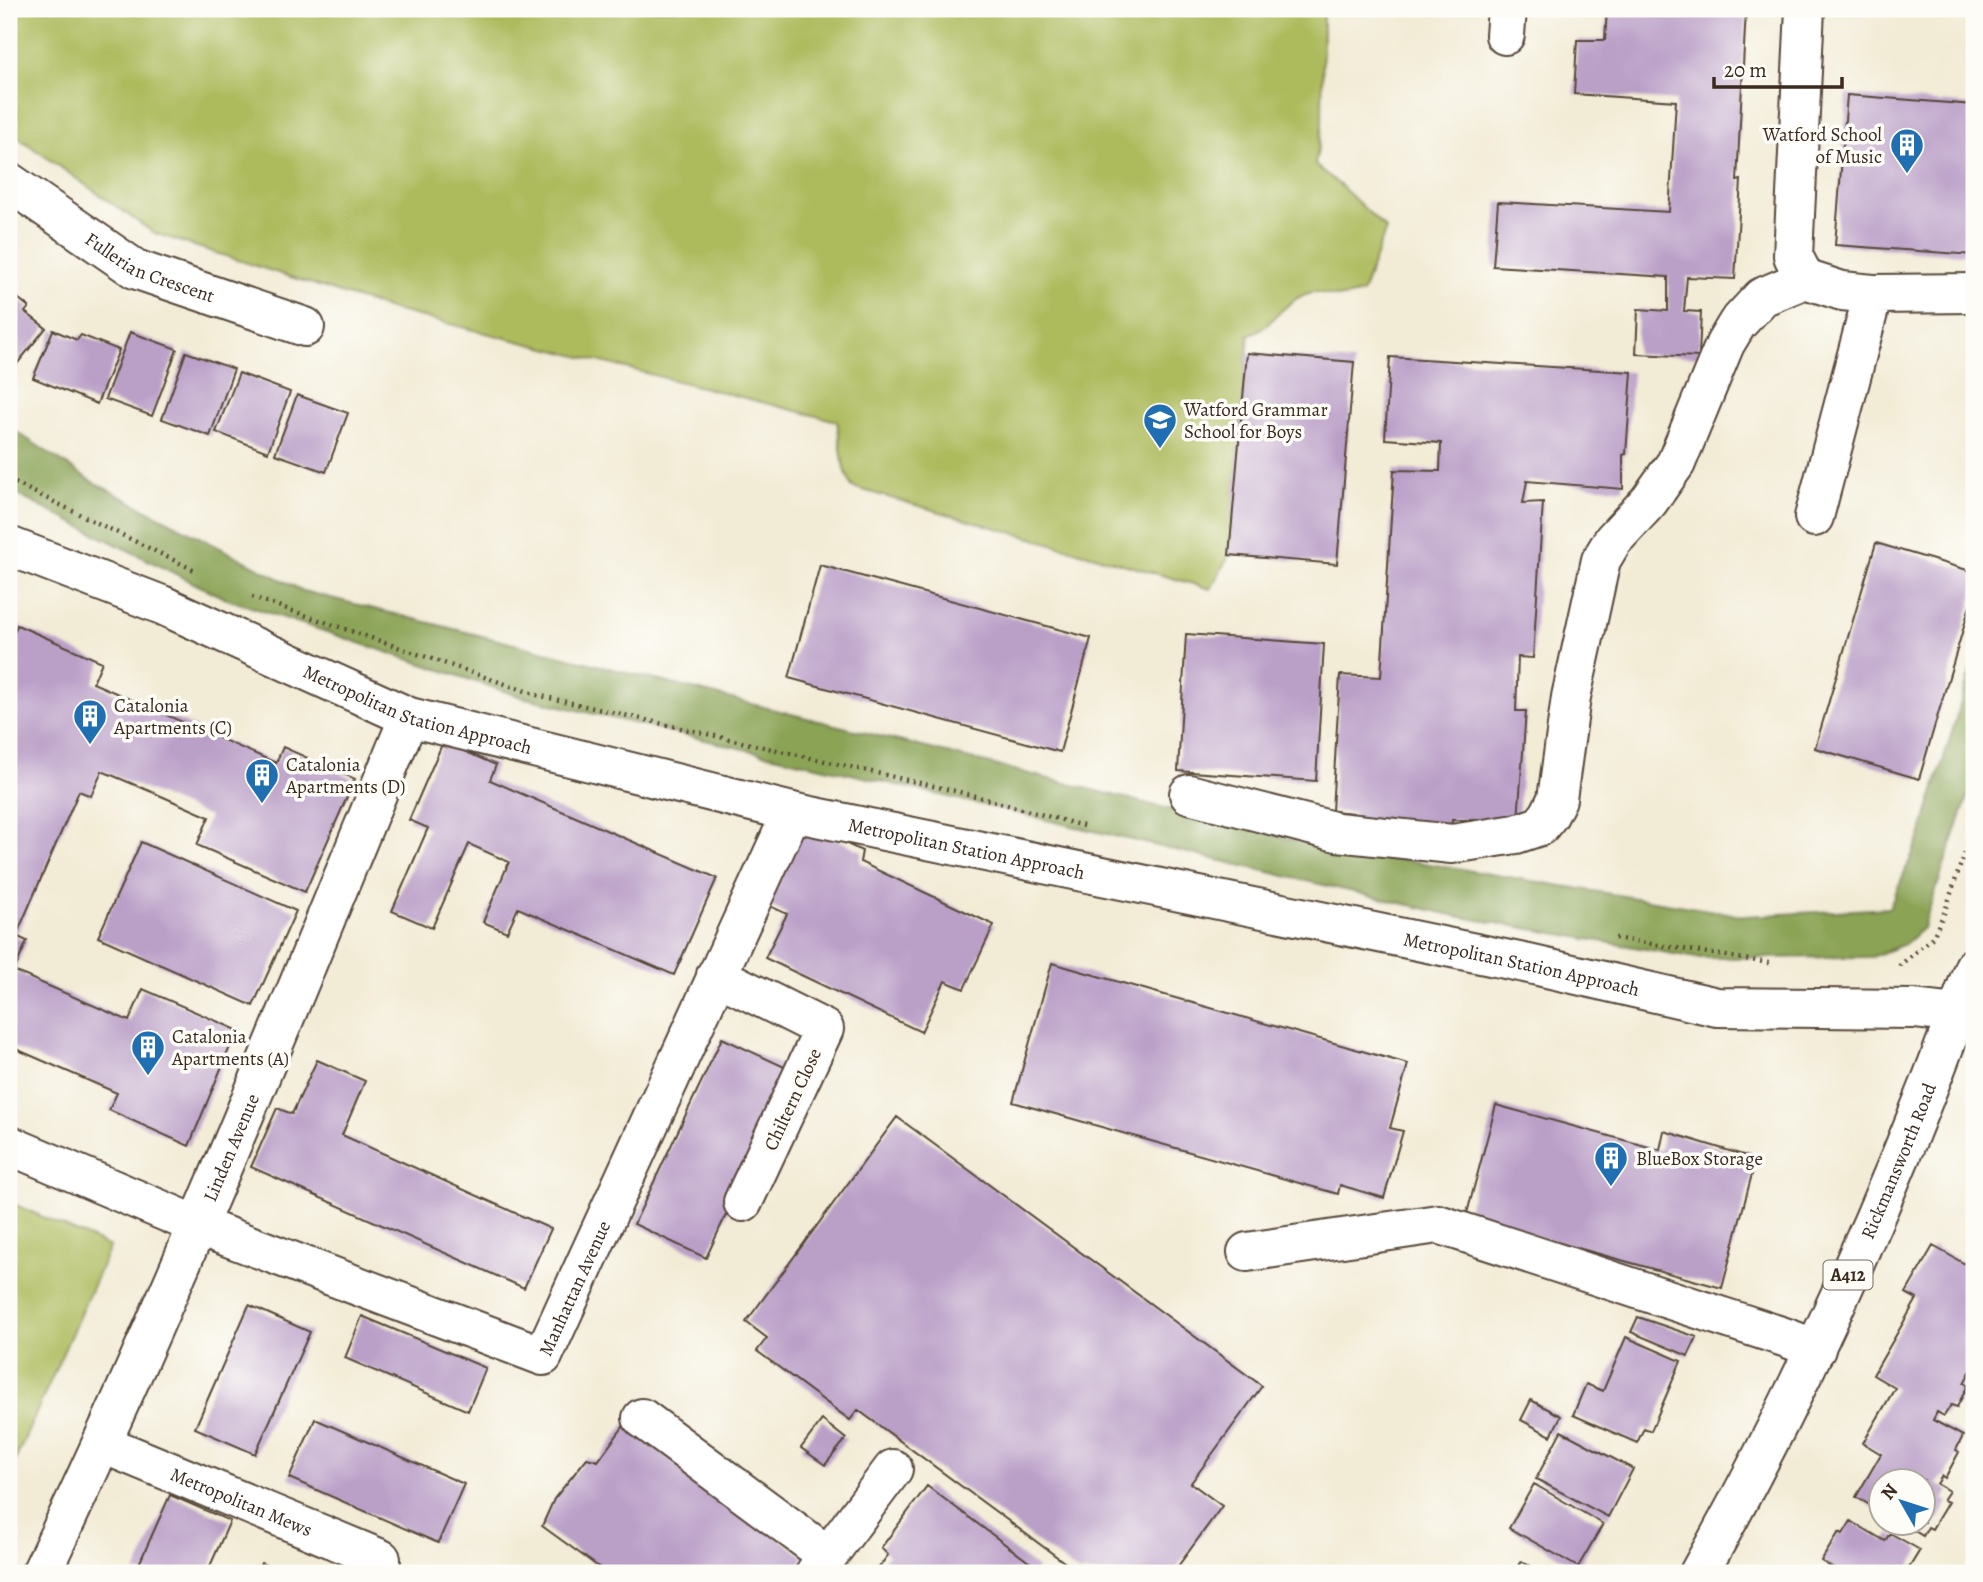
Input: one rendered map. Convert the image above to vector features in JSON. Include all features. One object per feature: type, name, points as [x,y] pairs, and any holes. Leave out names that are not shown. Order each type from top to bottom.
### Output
[{"type":"street","points":[[1805,9],[1793,256],[1805,279]]},
{"type":"street","name":"Fullerian Crescent","points":[[9,182],[135,269],[305,327]]},
{"type":"street","points":[[1189,794],[1337,832],[1452,844],[1516,834],[1540,826],[1557,799],[1571,697],[1601,560],[1613,540],[1649,501],[1676,463],[1725,344],[1737,324],[1762,297],[1805,279],[1842,291],[1873,294],[1974,293]]},
{"type":"street","points":[[1814,517],[1873,294]]},
{"type":"street","name":"Metropolitan Station Approach","points":[[9,546],[162,605],[409,717],[792,812],[1529,964],[1717,1007],[1914,1009],[1966,1013]]},
{"type":"street","name":"Linden Avenue","points":[[41,1573],[103,1444],[199,1226],[409,717]]},
{"type":"street","name":"Manhattan Avenue","points":[[9,1145],[199,1226],[543,1356],[792,812]]},
{"type":"street","name":"Rickmansworth Road","points":[[1699,1573],[1816,1349],[1898,1159],[1966,1013],[1974,967]]},
{"type":"street","name":"Chiltern Close","points":[[716,975],[824,1030],[743,1202]]},
{"type":"street","points":[[1247,1252],[1438,1224],[1816,1349]]},
{"type":"street","points":[[642,1418],[821,1564],[893,1469]]},
{"type":"street","name":"Metropolitan Mews","points":[[103,1444],[382,1559]]},
{"type":"path","points":[[9,480],[206,576]]},
{"type":"path","points":[[242,593],[537,695],[968,794],[1087,828]]},
{"type":"path","points":[[1888,968],[1900,966],[1933,937],[1945,911],[1974,825]]},
{"type":"path","points":[[1612,937],[1774,964]]},
{"type":"green space","points":[[9,9],[1323,9],[1322,127],[1315,165],[1386,229],[1362,293],[1343,297],[1316,292],[1303,295],[1286,306],[1265,326],[1249,334],[1229,555],[1211,589],[852,487],[844,469],[837,421],[390,309],[154,233],[9,131]]},
{"type":"green space","points":[[9,427],[93,482],[303,591],[1308,844],[1745,916],[1889,908],[1920,837],[1974,659],[1974,784],[1923,928],[1905,944],[1872,957],[1697,958],[1456,916],[522,697],[224,598],[9,491]]},
{"type":"green space","points":[[9,1202],[110,1247],[9,1474]]},
{"type":"building","points":[[1607,9],[1746,9],[1735,279],[1687,277],[1684,311],[1701,312],[1699,357],[1636,354],[1638,309],[1668,311],[1668,277],[1493,266],[1498,202],[1669,212],[1676,101],[1574,94],[1577,40],[1605,40]]},
{"type":"building","name":"Watford School of Music","points":[[1847,95],[1974,105],[1974,255],[1835,245]]},
{"type":"building","points":[[9,291],[29,307],[25,312],[46,328],[13,369],[9,365]]},
{"type":"building","points":[[53,330],[77,340],[81,335],[119,350],[97,404],[33,378]]},
{"type":"building","points":[[130,332],[177,349],[152,416],[105,399]]},
{"type":"building","points":[[186,352],[234,369],[210,436],[162,419]]},
{"type":"building","points":[[1247,353],[1354,362],[1337,564],[1229,555]]},
{"type":"building","points":[[1390,357],[1632,372],[1626,454],[1623,455],[1623,489],[1527,481],[1523,503],[1543,502],[1533,658],[1518,657],[1516,711],[1526,711],[1518,820],[1452,820],[1451,828],[1353,830],[1353,813],[1332,811],[1340,675],[1381,677],[1394,470],[1440,471],[1441,443],[1385,439]]},
{"type":"building","points":[[239,373],[290,392],[268,452],[216,432]]},
{"type":"building","points":[[297,395],[348,413],[326,472],[275,454]]},
{"type":"building","points":[[1876,543],[1974,572],[1974,592],[1919,779],[1815,748]]},
{"type":"building","points":[[820,565],[1091,638],[1060,752],[789,678]]},
{"type":"building","points":[[17,625],[102,662],[93,683],[276,763],[283,747],[355,779],[305,892],[197,845],[209,817],[102,771],[91,796],[79,791],[16,936],[27,941],[14,971],[129,1021],[143,989],[237,1030],[189,1146],[109,1110],[117,1093],[9,1046],[9,644]]},
{"type":"building","points":[[1186,634],[1324,644],[1316,781],[1178,771]]},
{"type":"building","points":[[443,742],[496,765],[490,780],[717,878],[674,975],[518,908],[507,932],[483,922],[509,862],[469,844],[432,928],[392,911],[428,828],[409,820]]},
{"type":"building","points":[[798,821],[862,851],[860,862],[994,925],[964,989],[945,981],[921,1032],[765,958],[787,914],[759,901]]},
{"type":"building","points":[[141,842],[296,911],[253,1006],[98,937]]},
{"type":"building","points":[[1052,963],[1408,1064],[1390,1128],[1403,1131],[1384,1198],[1340,1185],[1338,1194],[1013,1102]]},
{"type":"building","points":[[722,1038],[793,1071],[706,1258],[634,1224]]},
{"type":"building","points":[[317,1060],[365,1081],[342,1135],[551,1229],[524,1288],[251,1167],[277,1108],[292,1114]]},
{"type":"building","name":"BlueBox Storage","points":[[1496,1105],[1660,1150],[1664,1131],[1756,1159],[1722,1288],[1466,1217]]},
{"type":"building","points":[[897,1117],[1262,1386],[1191,1483],[1222,1506],[1173,1573],[1079,1573],[858,1410],[850,1420],[757,1351],[767,1338],[746,1322]]},
{"type":"building","points":[[1933,1246],[1974,1269],[1974,1365],[1964,1383],[1968,1385],[1957,1407],[1951,1405],[1944,1416],[1937,1412],[1933,1420],[1963,1436],[1956,1450],[1959,1452],[1945,1478],[1942,1476],[1938,1482],[1938,1466],[1874,1466],[1881,1454],[1863,1443],[1895,1388],[1873,1375],[1917,1299],[1906,1293]]},
{"type":"building","points":[[249,1305],[310,1332],[255,1454],[195,1428]]},
{"type":"building","points":[[362,1316],[486,1368],[468,1411],[345,1358]]},
{"type":"building","points":[[1638,1317],[1697,1337],[1688,1356],[1631,1332]]},
{"type":"building","points":[[1626,1337],[1681,1361],[1651,1431],[1644,1428],[1637,1443],[1573,1415],[1586,1384],[1603,1391]]},
{"type":"building","points":[[1531,1400],[1561,1416],[1551,1436],[1521,1420]]},
{"type":"building","points":[[315,1419],[464,1484],[438,1543],[289,1478]]},
{"type":"building","points":[[822,1420],[846,1439],[825,1465],[801,1448]]},
{"type":"building","points":[[626,1423],[804,1557],[791,1573],[607,1573],[542,1526],[554,1499],[587,1458],[598,1461]]},
{"type":"building","points":[[1561,1431],[1633,1469],[1608,1517],[1536,1479]]},
{"type":"building","points":[[1868,1476],[1868,1504],[1856,1497]]},
{"type":"building","points":[[1534,1484],[1603,1524],[1578,1567],[1509,1528]]},
{"type":"building","points":[[1938,1485],[1949,1491],[1943,1500],[1948,1502],[1938,1519]]},
{"type":"building","points":[[927,1486],[1037,1568],[1034,1573],[875,1573],[888,1555],[881,1548]]},
{"type":"building","points":[[170,1495],[230,1521],[207,1573],[135,1573]]},
{"type":"building","points":[[1851,1521],[1868,1531],[1868,1536],[1876,1536],[1885,1541],[1888,1536],[1895,1536],[1920,1550],[1906,1573],[1841,1573],[1821,1561],[1839,1532],[1843,1534]]},
{"type":"building","points":[[1521,1561],[1542,1573],[1514,1573]]},
{"type":"building","points":[[261,1563],[284,1573],[257,1573]]},
{"type":"place","name":"Watford School of Music","points":[[1907,175]]},
{"type":"place","name":"Watford Grammar School for Boys","points":[[1160,450]]},
{"type":"place","name":"Catalonia Apartments (C)","points":[[90,746]]},
{"type":"place","name":"Catalonia Apartments (D)","points":[[262,805]]},
{"type":"place","name":"Catalonia Apartments (A)","points":[[148,1077]]},
{"type":"place","name":"BlueBox Storage","points":[[1611,1188]]}]
